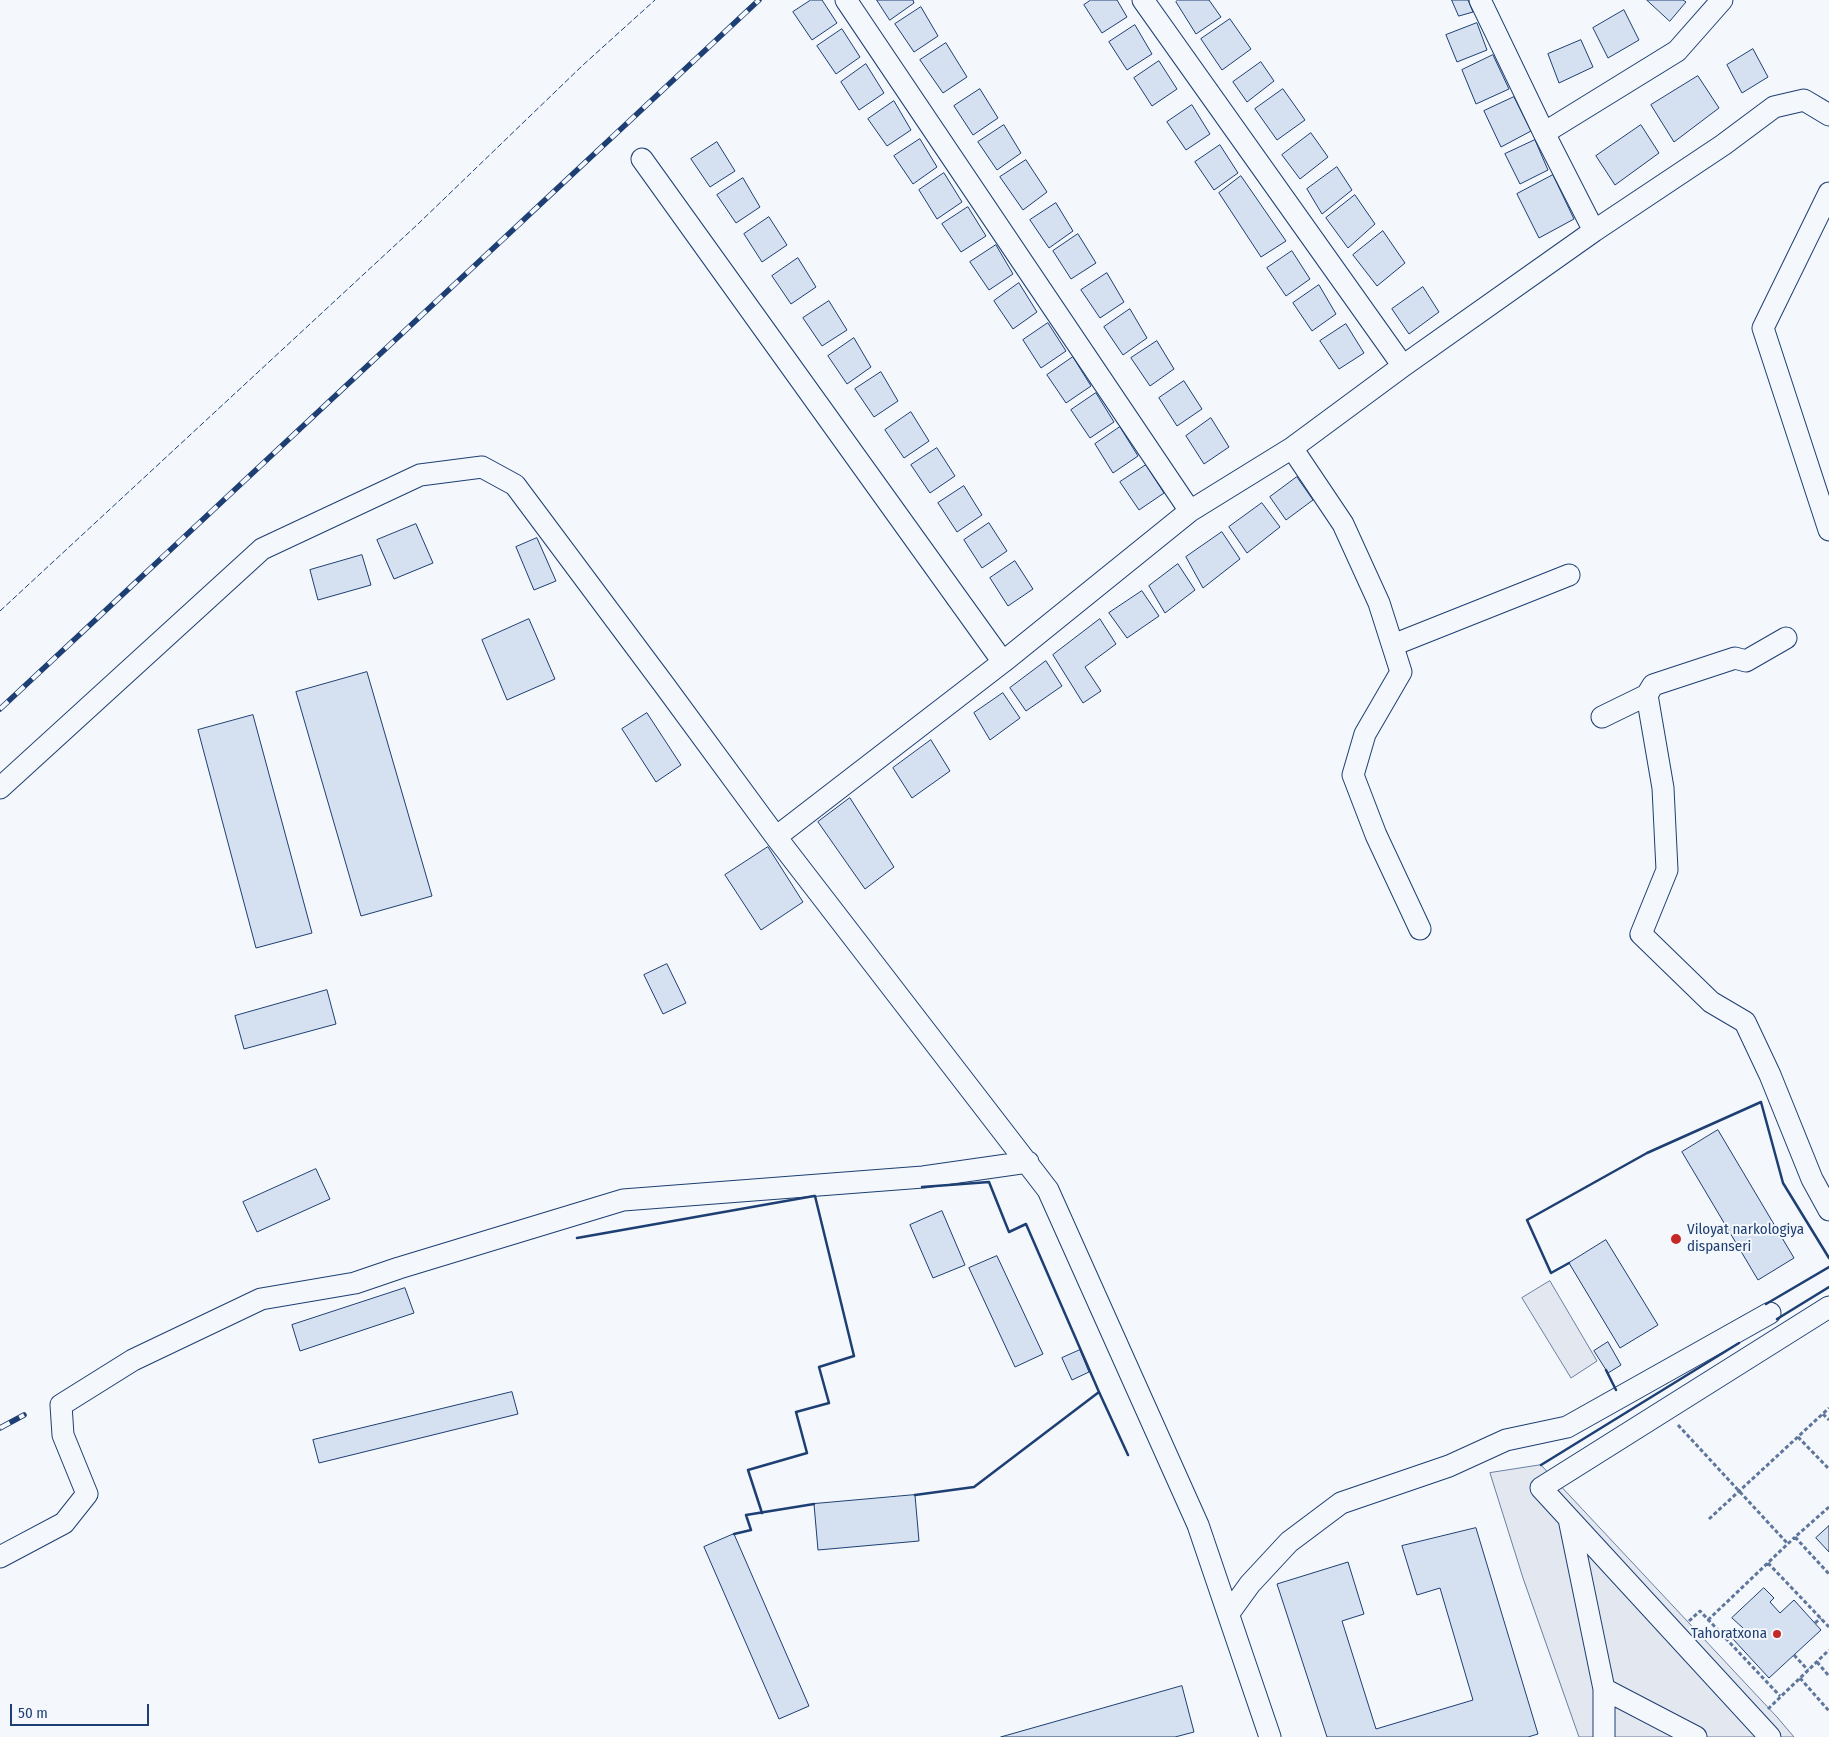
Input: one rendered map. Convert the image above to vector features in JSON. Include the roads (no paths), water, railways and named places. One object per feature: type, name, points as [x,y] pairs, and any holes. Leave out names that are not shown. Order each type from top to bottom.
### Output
[{"type":"street","points":[[846,0],[1190,511]]},
{"type":"street","points":[[1142,0],[1402,366]]},
{"type":"street","points":[[1480,0],[1594,231]]},
{"type":"street","points":[[1544,133],[1677,51],[1722,0]]},
{"type":"street","points":[[776,837],[1003,662],[1190,511],[1292,448],[1402,366],[1594,231],[1723,145],[1774,107],[1804,100],[1829,115]]},
{"type":"street","points":[[642,159],[1003,662]]},
{"type":"street","points":[[1829,193],[1763,328],[1829,530]]},
{"type":"street","points":[[1292,448],[1343,524],[1380,603],[1401,672],[1365,734],[1353,775],[1376,834],[1420,929]]},
{"type":"street","points":[[0,788],[262,549],[420,475],[482,468],[516,485],[776,837],[1048,1190],[1198,1525],[1270,1737]]},
{"type":"street","points":[[1392,646],[1569,575]]},
{"type":"street","points":[[1786,638],[1746,661],[1735,658],[1653,685],[1648,695],[1663,788],[1667,870],[1642,934],[1711,1002],[1745,1022],[1821,1174],[1829,1210]]},
{"type":"street","points":[[1602,717],[1648,695]]},
{"type":"street","points":[[0,1557],[64,1523],[87,1494],[63,1435],[61,1404],[133,1360],[261,1299],[355,1283],[398,1268],[623,1200],[923,1176],[1028,1162]]},
{"type":"street","points":[[1763,1730],[1541,1488],[1829,1307]]},
{"type":"street","points":[[1229,1613],[1250,1584],[1289,1542],[1341,1503],[1449,1466],[1506,1440],[1567,1427],[1770,1313]]},
{"type":"street","points":[[1569,1518],[1604,1688],[1604,1737]]},
{"type":"street","points":[[1604,1688],[1696,1737]]},
{"type":"railway","points":[[0,709],[759,0]]},
{"type":"railway","points":[[0,1428],[24,1415]]},
{"type":"place","name":"Viloyat narkologiya dispanseri","points":[[1676,1239]]},
{"type":"place","name":"Tahoratxona","points":[[1777,1634]]}]
